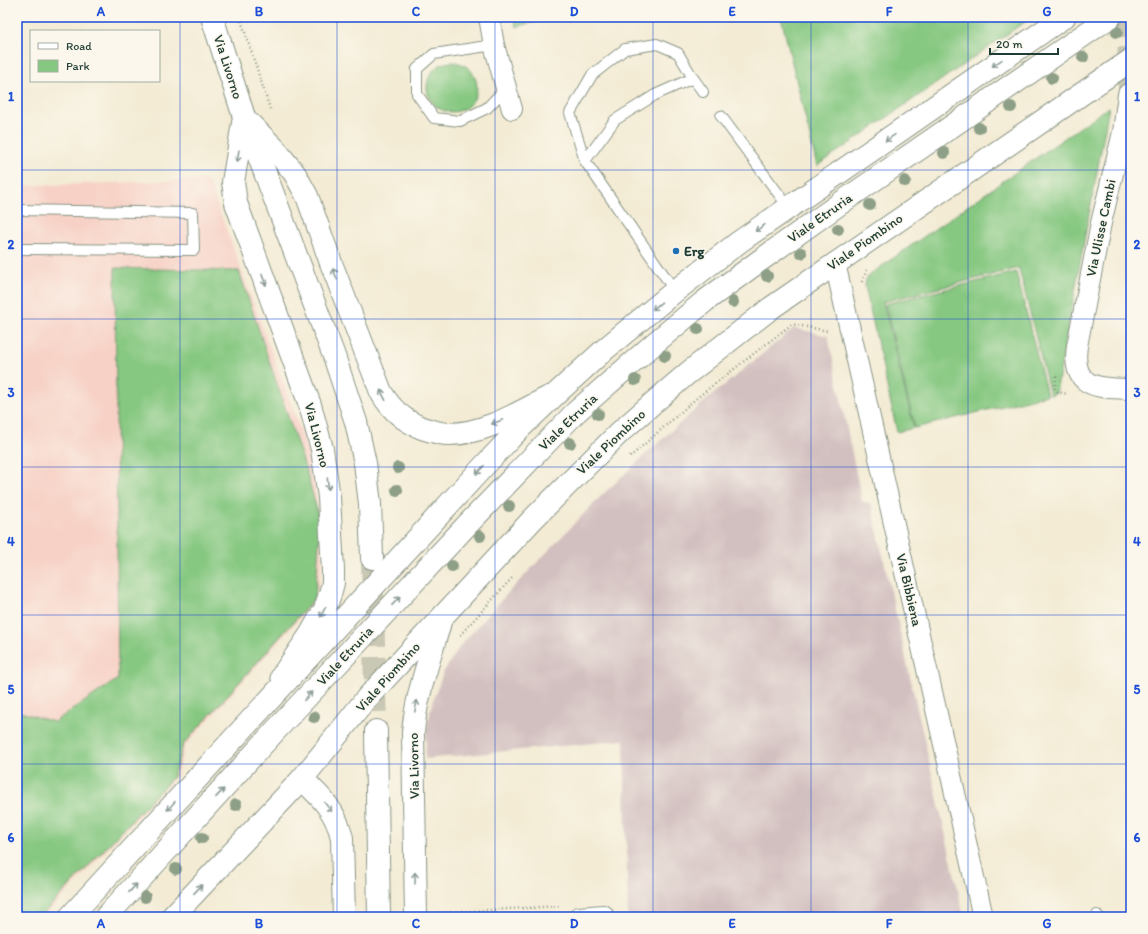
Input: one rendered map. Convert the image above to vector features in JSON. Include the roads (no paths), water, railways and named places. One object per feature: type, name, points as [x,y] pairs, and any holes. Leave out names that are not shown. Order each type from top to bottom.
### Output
[{"type":"street","name":"Via Livorno","points":[[212,17],[244,117],[334,356],[356,422],[365,463],[370,504],[372,558]]},
{"type":"street","points":[[488,17],[494,45],[512,109]]},
{"type":"street","name":"Viale Etruria","points":[[70,917],[483,466],[519,429],[604,350],[675,291],[733,247],[1064,17]]},
{"type":"street","name":"Viale Etruria","points":[[106,917],[275,731],[462,530],[581,408],[662,336],[705,301],[845,200],[1110,17]]},
{"type":"street","name":"Viale Piombino","points":[[172,917],[302,779],[367,698],[560,490],[625,427],[676,383],[771,308],[1131,60]]},
{"type":"street","name":"Via Ulisse Cambi","points":[[1128,94],[1123,132],[1099,229],[1075,362],[1080,374],[1089,384],[1102,388],[1131,389]]},
{"type":"street","name":"Via Livorno","points":[[244,117],[275,149],[295,174],[307,196],[331,263],[379,385],[387,402],[394,411],[408,421],[426,429],[447,434],[462,434],[500,422],[557,393]]},
{"type":"street","name":"Via Livorno","points":[[235,736],[275,686],[310,635],[327,602],[333,583],[332,527],[326,472],[312,412],[236,203],[233,182],[244,117]]},
{"type":"street","name":"Via Bibbiena","points":[[835,263],[983,917]]},
{"type":"street","name":"Via Livorno","points":[[424,915],[413,733],[414,714],[419,690],[441,618]]},
{"type":"street","points":[[376,731],[379,917]]},
{"type":"street","points":[[302,779],[330,808],[340,829],[342,838],[344,917]]},
{"type":"street","points":[[579,917],[603,915],[603,917]]},
{"type":"lane","points":[[675,291],[585,161],[570,113],[592,75],[625,49],[657,44],[678,53],[703,92]]},
{"type":"lane","points":[[494,45],[434,54],[417,69],[416,94],[434,118],[460,121],[487,108],[506,88]]},
{"type":"lane","points":[[585,161],[616,120],[655,95],[693,78]]},
{"type":"lane","points":[[721,116],[789,208]]},
{"type":"lane","points":[[17,210],[193,214],[194,250],[17,249]]},
{"type":"tunnel","points":[[1127,17],[1128,94]]},
{"type":"tunnel","points":[[372,558],[376,731]]},
{"type":"place","name":"Erg","points":[[676,251]]}]
